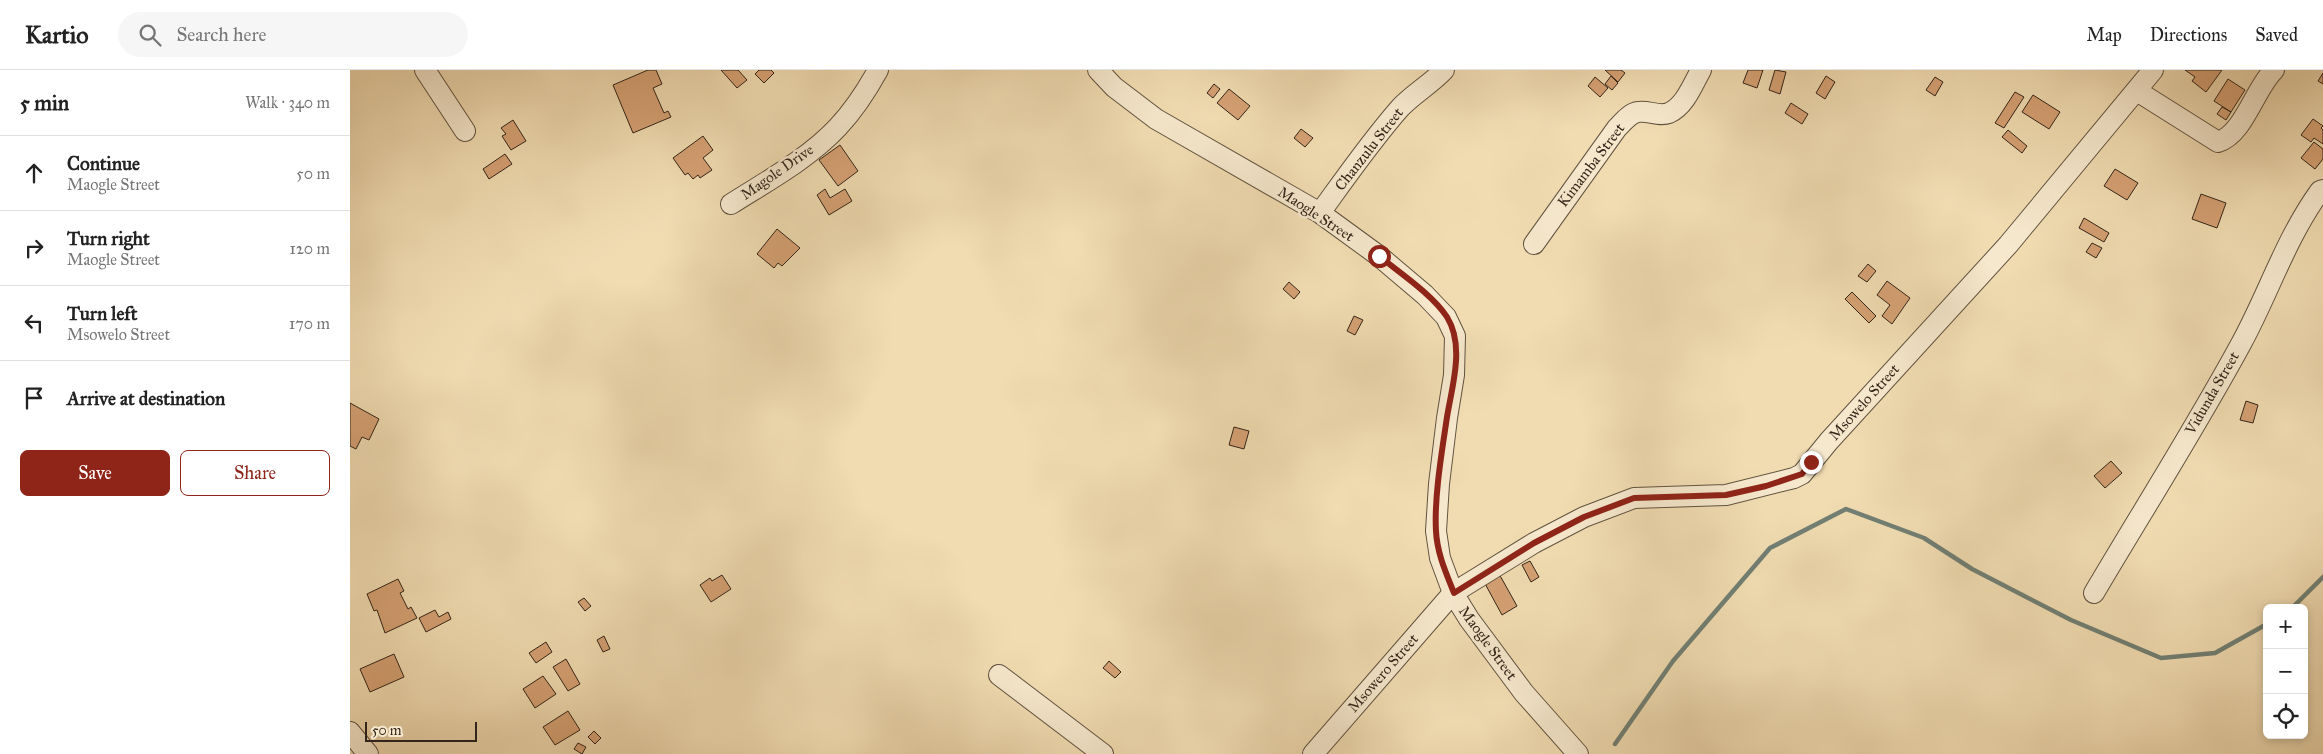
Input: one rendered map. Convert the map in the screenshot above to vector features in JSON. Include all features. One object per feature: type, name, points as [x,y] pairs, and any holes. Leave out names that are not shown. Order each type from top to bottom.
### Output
[{"type":"street","points":[[425,70],[465,131]]},
{"type":"street","name":"Magole Drive","points":[[731,204],[795,164],[837,128],[864,94],[878,70]]},
{"type":"street","name":"Maogle Street","points":[[1098,70],[1114,88],[1156,119],[1320,213],[1379,256],[1426,295],[1446,316],[1455,336],[1454,375],[1444,437],[1436,531],[1440,558],[1454,593],[1469,619],[1524,693],[1578,754]]},
{"type":"street","name":"Chanzulu Street","points":[[1320,213],[1374,138],[1402,106],[1434,81],[1444,70]]},
{"type":"street","name":"Kimamba Street","points":[[1534,244],[1617,128],[1629,116],[1638,112],[1668,113],[1678,107],[1701,70]]},
{"type":"street","name":"Msowelo Street","points":[[1454,593],[1542,538],[1584,517],[1634,498],[1726,495],[1766,486],[1802,474],[1828,441],[2008,244],[2153,70]]},
{"type":"street","points":[[2137,91],[2218,142],[2226,140],[2234,131],[2264,82],[2274,70]]},
{"type":"street","name":"Vidunda Street","points":[[2094,593],[2242,341],[2281,256],[2303,214],[2320,191],[2323,190]]},
{"type":"street","name":"Msowero Street","points":[[1313,754],[1454,593]]},
{"type":"street","points":[[999,675],[1103,754]]},
{"type":"street","points":[[350,732],[368,754]]},
{"type":"building","points":[[648,70],[656,70],[662,84],[653,88],[664,113],[668,111],[671,117],[633,133],[613,85]]},
{"type":"building","points":[[721,70],[738,70],[747,80],[737,88]]},
{"type":"building","points":[[759,70],[771,70],[774,73],[764,83],[755,74]]},
{"type":"building","points":[[1605,70],[1621,70],[1625,73],[1618,82]]},
{"type":"building","points":[[1748,70],[1763,70],[1757,88],[1743,83]]},
{"type":"building","points":[[1775,70],[1786,72],[1780,94],[1769,90]]},
{"type":"building","points":[[2185,70],[2222,70],[2206,92],[2192,81],[2195,77]]},
{"type":"building","points":[[2323,73],[2323,84],[2318,81]]},
{"type":"building","points":[[1611,76],[1618,83],[1612,90],[1605,84]]},
{"type":"building","points":[[1826,76],[1835,82],[1825,99],[1816,93]]},
{"type":"building","points":[[1595,77],[1608,88],[1600,97],[1588,86]]},
{"type":"building","points":[[1935,77],[1943,82],[1935,96],[1926,90]]},
{"type":"building","points":[[2228,79],[2245,90],[2231,112],[2214,101]]},
{"type":"building","points":[[1214,84],[1220,89],[1213,98],[1207,93]]},
{"type":"building","points":[[1229,89],[1250,106],[1238,120],[1217,103]]},
{"type":"building","points":[[2015,92],[2024,97],[2004,128],[1995,123]]},
{"type":"building","points":[[2033,95],[2060,112],[2049,129],[2022,112]]},
{"type":"building","points":[[1791,103],[1808,114],[1802,124],[1785,113]]},
{"type":"building","points":[[2222,107],[2231,112],[2226,120],[2217,114]]},
{"type":"building","points":[[2313,119],[2323,126],[2321,128],[2323,130],[2323,144],[2314,138],[2311,142],[2301,135]]},
{"type":"building","points":[[513,120],[526,141],[511,150],[502,136],[506,134],[501,128]]},
{"type":"building","points":[[1301,129],[1313,138],[1305,147],[1294,138]]},
{"type":"building","points":[[2008,130],[2027,146],[2022,153],[2002,137]]},
{"type":"building","points":[[703,136],[713,150],[703,158],[712,170],[700,178],[698,175],[693,179],[688,173],[685,175],[673,158]]},
{"type":"building","points":[[2314,142],[2323,149],[2323,159],[2315,169],[2301,158]]},
{"type":"building","points":[[840,145],[858,171],[838,186],[819,160]]},
{"type":"building","points":[[505,154],[512,164],[489,179],[483,169]]},
{"type":"building","points":[[2115,169],[2138,183],[2127,200],[2104,186]]},
{"type":"building","points":[[825,189],[830,198],[845,189],[852,201],[829,215],[817,195]]},
{"type":"building","points":[[2201,194],[2226,203],[2217,228],[2192,219]]},
{"type":"building","points":[[2084,218],[2109,233],[2104,242],[2079,228]]},
{"type":"building","points":[[777,229],[800,248],[782,266],[778,263],[774,268],[757,254]]},
{"type":"building","points":[[2092,243],[2102,248],[2096,258],[2086,252]]},
{"type":"building","points":[[1868,264],[1876,271],[1867,282],[1858,276]]},
{"type":"building","points":[[1887,281],[1910,298],[1892,324],[1882,316],[1890,305],[1877,295]]},
{"type":"building","points":[[1289,282],[1300,292],[1294,299],[1283,289]]},
{"type":"building","points":[[1852,292],[1876,316],[1869,323],[1845,299]]},
{"type":"building","points":[[1354,316],[1363,320],[1355,335],[1347,331]]},
{"type":"building","points":[[2246,401],[2258,405],[2253,423],[2240,420]]},
{"type":"building","points":[[350,403],[379,419],[369,440],[362,437],[356,449],[350,446]]},
{"type":"building","points":[[1234,427],[1249,431],[1244,449],[1229,445]]},
{"type":"building","points":[[2111,461],[2122,473],[2105,488],[2094,476]]},
{"type":"building","points":[[1530,561],[1539,577],[1531,582],[1522,565]]},
{"type":"building","points":[[1498,572],[1517,606],[1502,615],[1483,580]]},
{"type":"building","points":[[722,575],[731,589],[711,602],[700,585],[710,578],[712,581]]},
{"type":"building","points":[[398,579],[404,591],[400,593],[408,609],[411,607],[417,618],[385,633],[377,610],[374,611],[367,594]]},
{"type":"building","points":[[584,598],[591,606],[585,611],[578,602]]},
{"type":"building","points":[[435,610],[439,617],[448,612],[451,619],[426,632],[419,618]]},
{"type":"building","points":[[604,636],[610,649],[603,652],[597,640]]},
{"type":"building","points":[[546,642],[552,652],[536,663],[529,653]]},
{"type":"building","points":[[394,654],[404,677],[370,692],[360,669]]},
{"type":"building","points":[[566,659],[580,684],[568,691],[553,667]]},
{"type":"building","points":[[1109,661],[1121,672],[1115,678],[1103,668]]},
{"type":"building","points":[[543,676],[556,694],[535,708],[523,689]]},
{"type":"building","points":[[568,711],[580,730],[555,745],[543,727]]},
{"type":"building","points":[[594,731],[601,738],[595,744],[588,737]]},
{"type":"building","points":[[578,743],[586,747],[582,754],[574,749]]},
{"type":"waterway","points":[[1615,744],[1673,661],[1770,548],[1846,509],[1924,538],[1972,569],[2071,620],[2161,658],[2215,653],[2263,626]]},
{"type":"waterway","points":[[2296,604],[2323,577]]},
{"type":"route","points":[[1379,256],[1426,295],[1446,316],[1455,336],[1454,375],[1439,484],[1436,531],[1440,558],[1454,593],[1534,543],[1584,517],[1634,498],[1726,495],[1794,478],[1802,474],[1811,462]]}]
